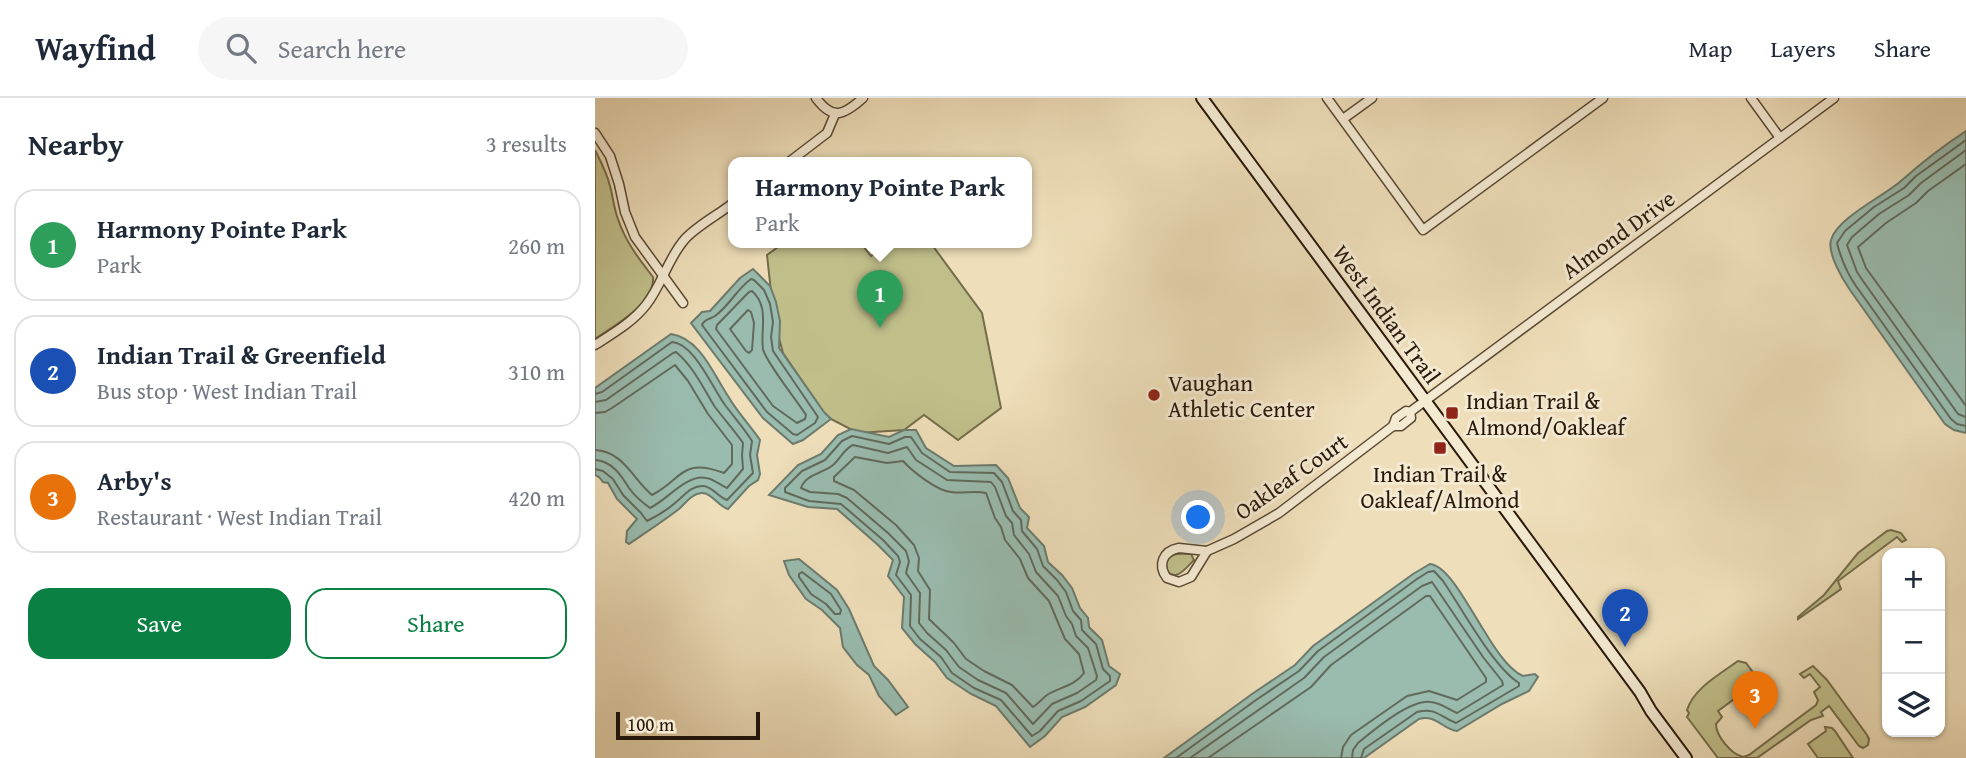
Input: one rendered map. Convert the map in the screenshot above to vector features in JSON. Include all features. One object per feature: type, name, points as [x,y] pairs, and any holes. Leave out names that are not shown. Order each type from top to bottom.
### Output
[{"type":"main road","name":"West Indian Trail","points":[[1202,98],[1686,758]]},
{"type":"street","points":[[816,98],[826,110],[835,114],[843,113],[863,98]]},
{"type":"street","points":[[1327,98],[1423,230],[1603,98]]},
{"type":"street","points":[[1343,119],[1372,98]]},
{"type":"street","points":[[1751,98],[1780,138]]},
{"type":"street","name":"Almond Drive","points":[[1424,400],[1834,98]]},
{"type":"street","points":[[796,157],[827,133],[835,114]]},
{"type":"street","points":[[595,132],[610,156],[625,212],[635,237],[683,303]]},
{"type":"street","points":[[595,345],[645,306],[686,238],[728,207]]},
{"type":"street","name":"Oakleaf Court","points":[[1207,551],[1186,581],[1173,581],[1163,573],[1163,559],[1172,550],[1178,548],[1207,551],[1279,513],[1393,426],[1396,418],[1406,411],[1410,412],[1424,400]]},
{"type":"shaded area","points":[[595,150],[607,177],[624,235],[653,277],[652,287],[641,305],[595,339]]},
{"type":"shaded area","points":[[777,248],[865,248],[871,256],[882,248],[934,248],[982,313],[1001,408],[958,440],[924,415],[904,430],[858,433],[827,417],[783,353],[774,319],[767,255]]},
{"type":"shaded area","points":[[1887,531],[1901,533],[1906,540],[1902,542],[1897,537],[1838,581],[1841,589],[1798,619],[1824,595],[1858,553]]},
{"type":"shaded area","points":[[1191,554],[1194,560],[1183,571],[1176,575],[1169,573],[1166,567],[1170,557]]},
{"type":"shaded area","points":[[1738,661],[1746,663],[1763,686],[1760,689],[1756,683],[1718,711],[1722,717],[1716,724],[1717,729],[1725,744],[1734,752],[1743,757],[1749,755],[1816,705],[1818,700],[1814,692],[1820,687],[1810,674],[1804,678],[1800,674],[1813,666],[1827,680],[1867,735],[1868,745],[1863,748],[1859,746],[1829,706],[1821,712],[1823,716],[1811,720],[1757,758],[1718,758],[1687,717],[1687,710],[1701,688]]},
{"type":"shaded area","points":[[1825,727],[1835,731],[1853,758],[1818,758],[1808,744],[1826,731]]},
{"type":"water","points":[[1966,131],[1966,433],[1945,424],[1847,286],[1836,266],[1830,245],[1835,232],[1851,216]]},
{"type":"water","points":[[753,269],[770,286],[776,302],[780,321],[779,348],[831,419],[803,440],[793,444],[763,418],[691,323],[702,312],[710,311],[740,278]]},
{"type":"water","points":[[671,334],[690,342],[698,350],[735,408],[760,440],[757,455],[760,474],[758,480],[728,509],[705,493],[697,494],[629,544],[626,542],[627,531],[637,519],[617,499],[608,483],[595,475],[595,388]]},
{"type":"water","points":[[851,429],[889,437],[904,430],[916,430],[926,448],[954,466],[996,465],[1008,478],[1020,508],[1029,517],[1027,528],[1044,546],[1048,562],[1072,588],[1080,608],[1088,618],[1089,627],[1102,640],[1109,666],[1120,674],[1116,685],[1085,707],[1062,717],[1045,736],[1030,747],[996,706],[947,678],[902,628],[904,597],[888,576],[893,560],[837,509],[808,507],[769,495],[798,465],[821,454],[838,435]]},
{"type":"water","points":[[799,559],[837,590],[849,609],[874,666],[908,707],[896,715],[879,696],[869,675],[843,647],[840,628],[806,599],[789,575],[784,561]]},
{"type":"water","points":[[1430,564],[1441,569],[1452,581],[1511,667],[1523,676],[1535,674],[1538,677],[1529,691],[1457,731],[1430,718],[1419,719],[1364,758],[1164,758],[1295,665],[1313,646]]},
{"type":"place","name":"Harmony Pointe Park","points":[[880,328]]},
{"type":"place","name":"Vaughan Athletic Center","points":[[1154,395]]},
{"type":"place","name":"Indian Trail & Almond/Oakleaf","points":[[1452,413]]},
{"type":"place","name":"Indian Trail & Oakleaf/Almond","points":[[1440,448]]},
{"type":"place","name":"Indian Trail & Greenfield","points":[[1625,647]]},
{"type":"place","name":"Arby's","points":[[1755,729]]}]
